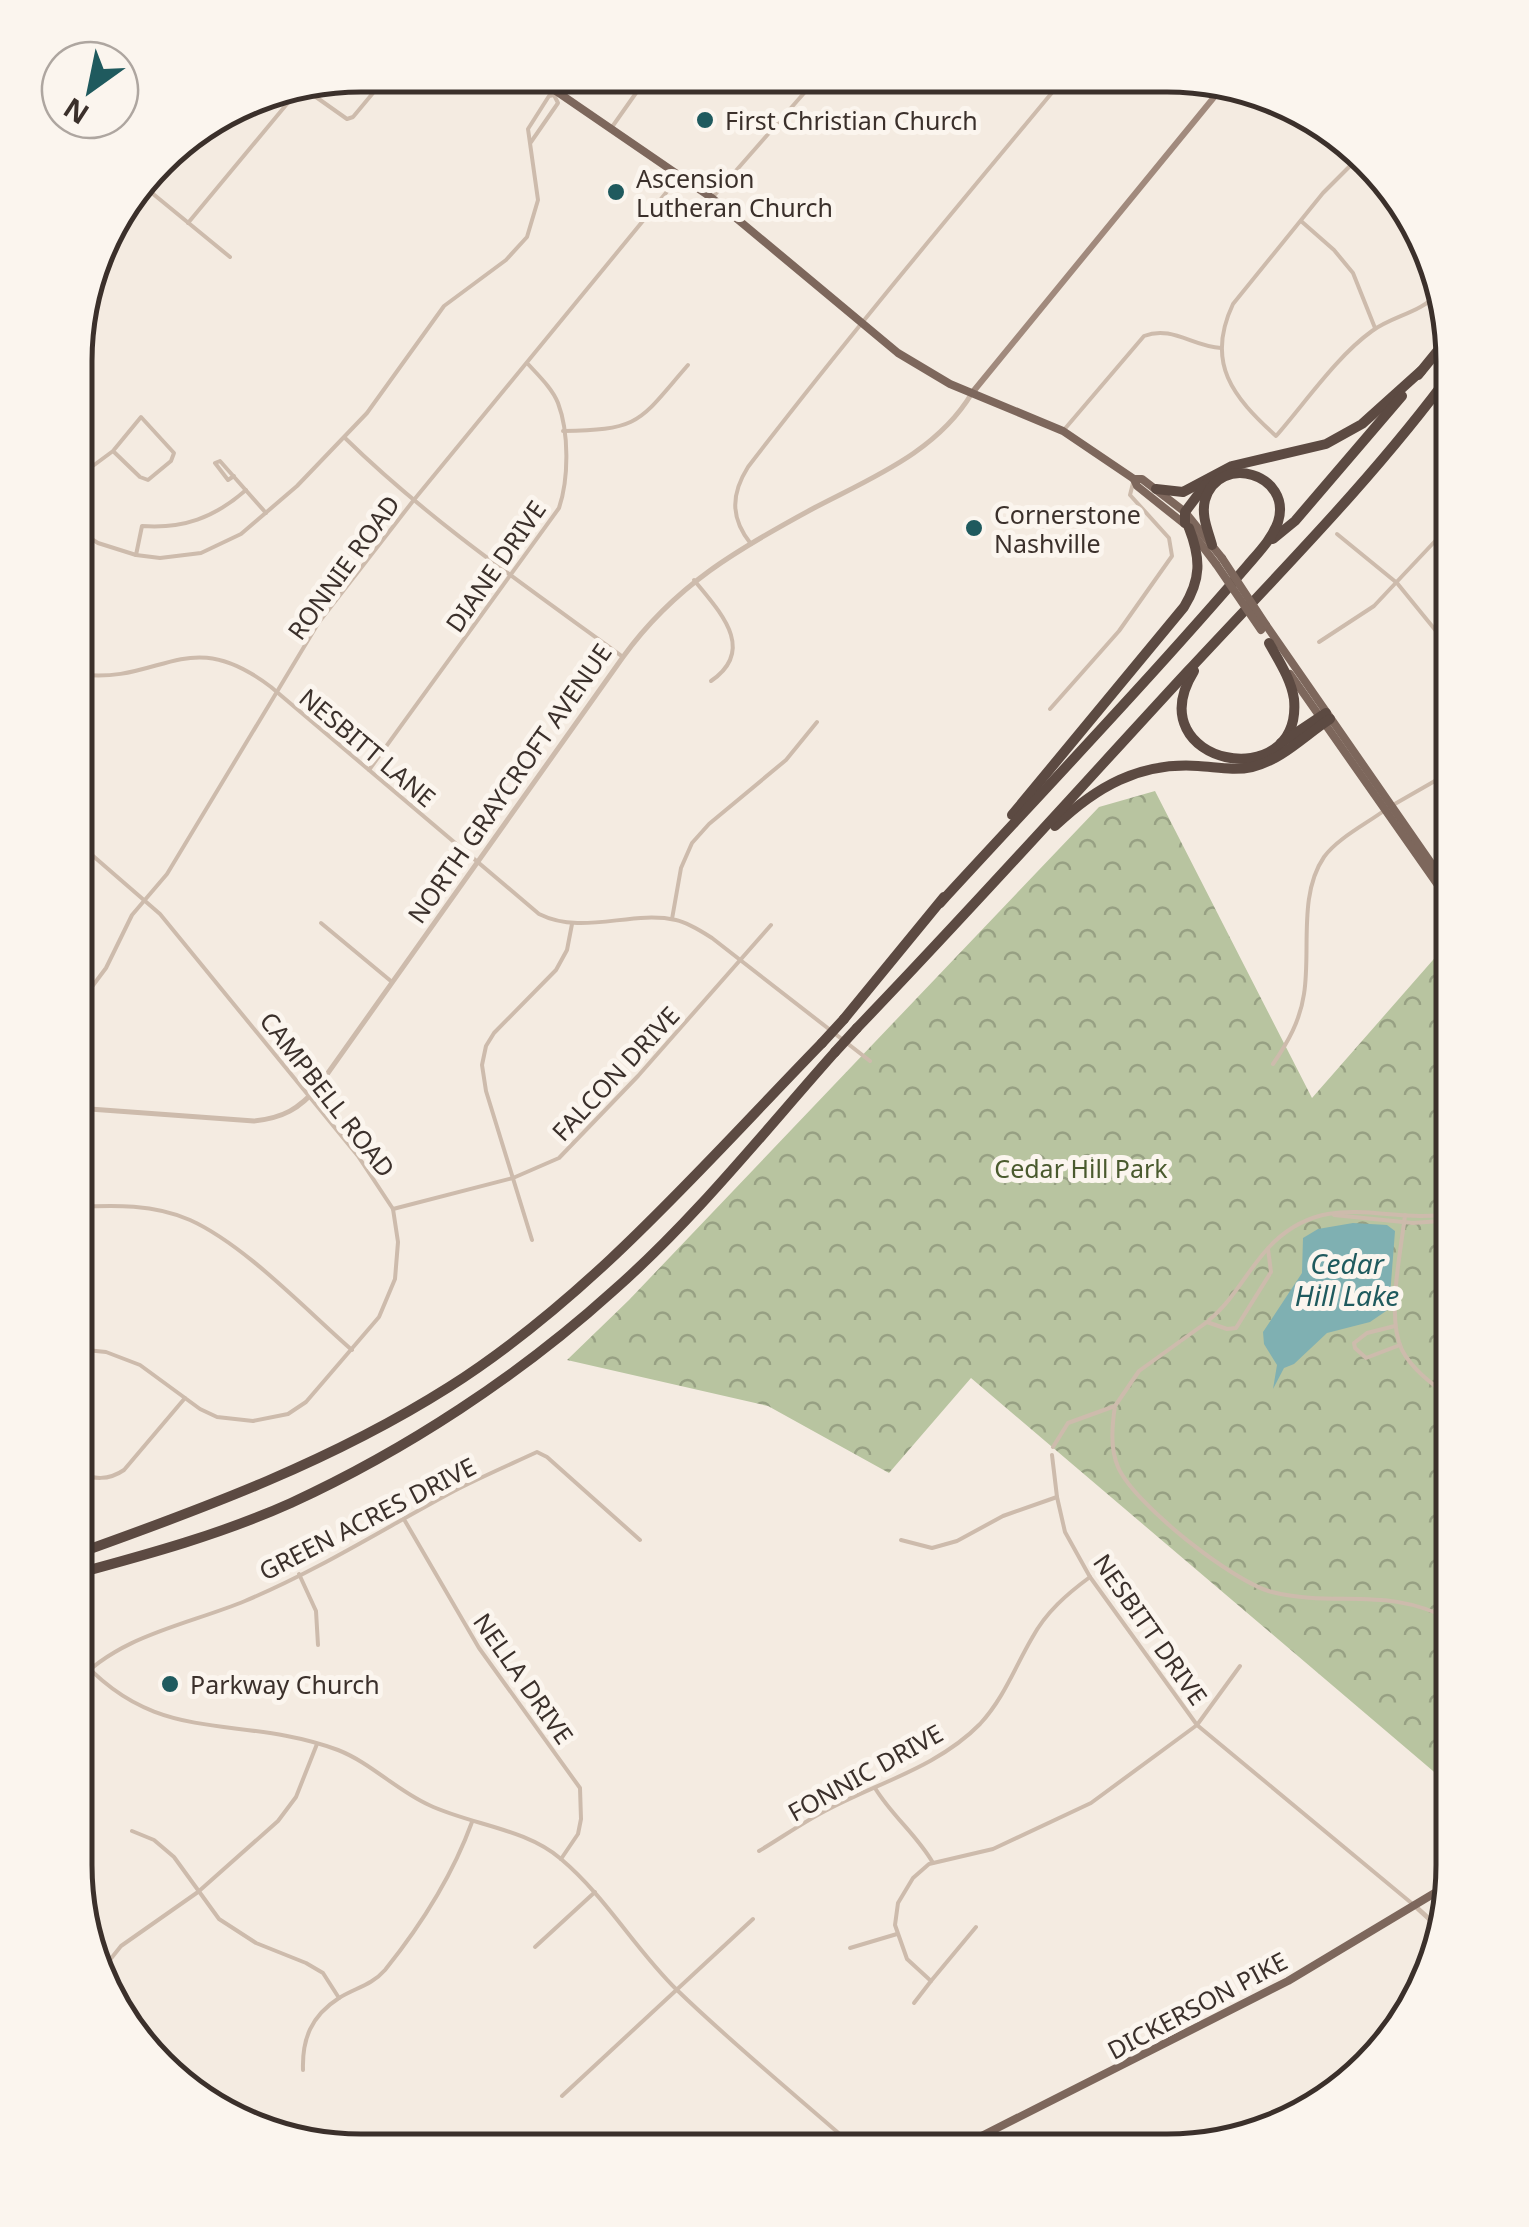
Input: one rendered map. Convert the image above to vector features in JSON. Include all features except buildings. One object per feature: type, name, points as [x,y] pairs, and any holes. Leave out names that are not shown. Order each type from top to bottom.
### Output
[{"type":"highway","points":[[1261,550],[1295,520],[1436,353]]},
{"type":"highway","points":[[1156,490],[1183,492],[1232,466],[1310,449],[1336,439],[1362,424],[1421,371]]},
{"type":"highway","points":[[92,1570],[162,1550],[290,1503],[389,1451],[514,1370],[613,1292],[671,1235],[834,1052],[1237,619],[1386,456],[1436,392]]},
{"type":"highway","points":[[940,903],[1261,550],[1276,528],[1279,504],[1267,481],[1246,472],[1227,475],[1208,494],[1204,518],[1212,544]]},
{"type":"highway","points":[[92,1548],[226,1500],[370,1433],[478,1367],[583,1283],[650,1221],[844,1018],[1184,607],[1196,587],[1199,566],[1198,551],[1186,521],[1210,480]]},
{"type":"highway","points":[[1237,619],[1192,674],[1183,696],[1183,714],[1196,741],[1219,757],[1249,760],[1325,718]]},
{"type":"highway","points":[[1268,752],[1286,732],[1294,705],[1286,674],[1269,643]]},
{"type":"highway","points":[[1003,874],[1082,800],[1114,780],[1162,766],[1257,766],[1274,759],[1325,718]]},
{"type":"main road","points":[[555,93],[612,127],[712,198],[860,323],[932,374],[1063,431],[1134,479],[1137,486],[1186,521],[1219,561],[1436,881]]},
{"type":"main road","points":[[972,393],[1214,97]]},
{"type":"main road","points":[[1134,479],[1142,479],[1156,490],[1212,544],[1219,561]]},
{"type":"main road","points":[[1263,628],[1269,643],[1325,718]]},
{"type":"main road","points":[[1388,808],[1436,872]]},
{"type":"main road","name":"DICKERSON PIKE","points":[[987,2134],[1288,1980],[1434,1894]]},
{"type":"street","points":[[712,198],[805,92]]},
{"type":"street","points":[[751,544],[735,514],[734,496],[740,478],[860,323],[1052,92]]},
{"type":"street","points":[[314,97],[340,117],[353,118],[373,93]]},
{"type":"street","points":[[92,538],[136,556],[168,558],[201,553],[235,538],[266,513],[345,438],[387,388],[444,306],[506,260],[527,237],[538,200],[528,129],[548,96],[555,93],[558,103],[531,142]]},
{"type":"street","points":[[612,127],[636,93]]},
{"type":"street","points":[[188,222],[285,104]]},
{"type":"street","points":[[1350,164],[1234,304],[1224,323],[1221,348],[1228,381],[1236,395],[1276,436],[1375,328],[1410,315],[1429,301]]},
{"type":"street","name":"RONNIE ROAD","points":[[92,987],[106,968],[132,915],[167,874],[319,622],[413,501],[681,175]]},
{"type":"street","points":[[152,193],[230,257]]},
{"type":"street","points":[[1301,222],[1334,250],[1353,273],[1375,328]]},
{"type":"street","points":[[1063,431],[1144,336],[1170,332],[1221,348]]},
{"type":"street","name":"DIANE DRIVE","points":[[369,771],[556,513],[564,496],[564,431],[558,404],[528,364]]},
{"type":"street","points":[[564,431],[611,430],[636,422],[688,365]]},
{"type":"street","name":"NORTH GRAYCROFT AVENUE","points":[[92,1109],[254,1121],[292,1112],[310,1097],[652,619],[694,580],[912,454],[952,420],[972,393]]},
{"type":"street","points":[[92,467],[113,452],[141,418],[174,454],[148,480],[113,452]]},
{"type":"street","points":[[345,438],[413,501],[624,656]]},
{"type":"street","points":[[234,476],[266,513]]},
{"type":"street","points":[[1050,709],[1119,632],[1172,556],[1169,538],[1130,495],[1134,479]]},
{"type":"street","points":[[136,556],[144,525],[165,527],[198,521],[221,510],[246,490]]},
{"type":"street","points":[[1337,534],[1397,583],[1436,631]]},
{"type":"street","points":[[1319,642],[1362,616],[1436,541]]},
{"type":"street","points":[[694,580],[732,634],[728,662],[711,681]]},
{"type":"street","name":"NESBITT LANE","points":[[92,675],[206,656],[223,658],[243,667],[277,692],[539,914],[572,924],[672,919]]},
{"type":"street","points":[[817,722],[786,760],[692,843],[682,868],[672,919],[703,932],[870,1061]]},
{"type":"street","points":[[1273,1064],[1290,1038],[1301,1010],[1310,901],[1318,870],[1335,846],[1436,780]]},
{"type":"street","name":"CAMPBELL ROAD","points":[[92,854],[146,899],[374,1176],[393,1210],[398,1259],[392,1290],[378,1317],[306,1402],[288,1414],[244,1422],[216,1417],[185,1398]]},
{"type":"street","points":[[320,923],[392,982]]},
{"type":"street","points":[[532,1240],[483,1081],[483,1056],[494,1032],[556,970],[567,950],[572,924]]},
{"type":"street","name":"FALCON DRIVE","points":[[393,1210],[513,1178],[559,1158],[682,1027],[771,924]]},
{"type":"street","points":[[92,1207],[134,1206],[190,1220],[232,1246],[352,1350]]},
{"type":"street","points":[[1053,1447],[1068,1423],[1114,1406],[1140,1370],[1207,1322],[1234,1295],[1268,1249],[1292,1229],[1314,1218],[1347,1210],[1405,1219],[1436,1217]]},
{"type":"street","points":[[1405,1219],[1395,1326],[1400,1345],[1436,1386]]},
{"type":"street","points":[[1207,1322],[1236,1328],[1270,1272],[1268,1249]]},
{"type":"street","points":[[1395,1326],[1362,1335],[1354,1348],[1366,1358],[1400,1345]]},
{"type":"street","points":[[92,1351],[127,1359],[185,1398],[124,1470],[115,1476],[92,1478]]},
{"type":"street","points":[[1114,1406],[1114,1452],[1124,1477],[1224,1569],[1269,1592],[1390,1598],[1436,1613]]},
{"type":"street","name":"GREEN ACRES DRIVE","points":[[92,1670],[142,1637],[246,1601],[404,1521],[453,1491],[536,1452],[546,1456],[640,1540]]},
{"type":"street","name":"NESBITT DRIVE","points":[[1052,1455],[1056,1497],[1066,1532],[1090,1577],[1197,1725],[1415,1906]]},
{"type":"street","points":[[902,1540],[932,1548],[957,1541],[1003,1516],[1056,1497]]},
{"type":"street","name":"NELLA DRIVE","points":[[404,1521],[479,1648],[580,1788],[578,1834],[562,1859]]},
{"type":"street","points":[[299,1574],[316,1611],[318,1645]]},
{"type":"street","name":"FONNIC DRIVE","points":[[759,1851],[826,1810],[944,1752],[978,1726],[1004,1692],[1032,1636],[1050,1611],[1090,1577]]},
{"type":"street","points":[[931,1982],[908,1959],[897,1934],[896,1914],[903,1891],[933,1863],[993,1849],[1092,1803],[1197,1725],[1240,1666]]},
{"type":"street","points":[[92,1673],[113,1690],[162,1717],[291,1736],[317,1744],[368,1766],[425,1804],[540,1843],[596,1892],[675,1988],[840,2134]]},
{"type":"street","points":[[110,1961],[129,1939],[198,1892],[278,1822],[296,1797],[317,1744]]},
{"type":"street","points":[[876,1788],[887,1808],[922,1845],[933,1863]]},
{"type":"street","points":[[302,2070],[302,2044],[308,2030],[339,1998],[364,1988],[382,1974],[441,1894],[472,1822]]},
{"type":"street","points":[[132,1831],[154,1840],[174,1857],[219,1919],[240,1934],[323,1973],[339,1998]]},
{"type":"street","points":[[536,1947],[596,1892]]},
{"type":"street","points":[[1415,1906],[1430,1920]]},
{"type":"street","points":[[562,2096],[753,1919]]},
{"type":"street","points":[[914,2003],[976,1927]]},
{"type":"street","points":[[850,1948],[897,1934]]},
{"type":"green space","name":"Cedar Hill Park","points":[[1155,791],[1312,1098],[1436,957],[1436,1774],[971,1378],[889,1473],[768,1406],[567,1360],[629,1300],[1099,807]]},
{"type":"water","name":"Cedar Hill Lake","points":[[1353,1223],[1387,1225],[1395,1231],[1389,1309],[1370,1322],[1327,1333],[1294,1364],[1284,1368],[1273,1389],[1277,1365],[1264,1344],[1263,1332],[1302,1273],[1303,1238],[1318,1229]]},
{"type":"place","name":"First Christian Church","points":[[705,120]]},
{"type":"place","name":"Ascension Lutheran Church","points":[[616,192]]},
{"type":"place","name":"Cornerstone Nashville","points":[[974,528]]},
{"type":"place","name":"Parkway Church","points":[[170,1684]]}]
